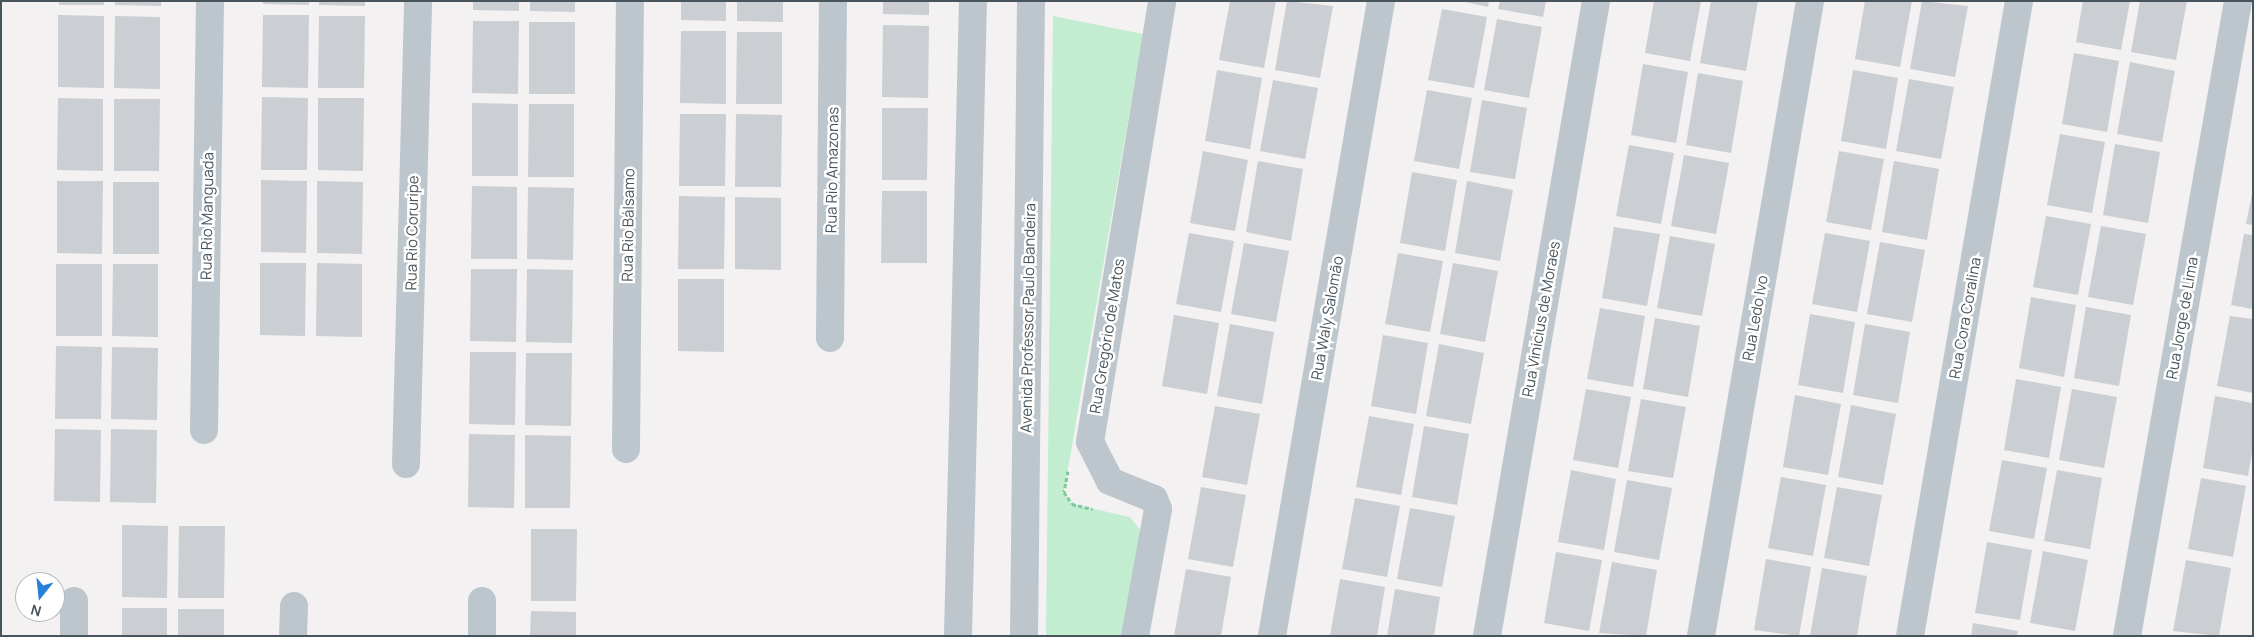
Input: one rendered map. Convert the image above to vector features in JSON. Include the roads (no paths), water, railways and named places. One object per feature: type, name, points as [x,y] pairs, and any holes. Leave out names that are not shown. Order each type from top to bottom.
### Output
[{"type":"street","name":"Rua Rio Manguada","points":[[204,430],[210,1]]},
{"type":"street","name":"Rua Rio Coruripe","points":[[406,464],[418,1]]},
{"type":"street","name":"Rua Rio Bálsamo","points":[[626,449],[630,1]]},
{"type":"street","name":"Rua Rio Amazonas","points":[[830,338],[833,1]]},
{"type":"street","points":[[958,636],[973,1]]},
{"type":"street","name":"Avenida Professor Paulo Bandeira","points":[[1024,636],[1032,1]]},
{"type":"street","name":"Rua Gregório de Matos","points":[[1135,636],[1158,510],[1154,499],[1110,481],[1090,442],[1162,1]]},
{"type":"street","name":"Rua Waly Salomão","points":[[1272,636],[1382,1]]},
{"type":"street","name":"Rua Vinicius de Moraes","points":[[1487,636],[1596,1]]},
{"type":"street","name":"Rua Ledo Ivo","points":[[1701,636],[1810,1]]},
{"type":"street","name":"Rua Cora Coralina","points":[[1910,636],[2019,1]]},
{"type":"street","name":"Rua Jorge de Lima","points":[[2127,636],[2238,1]]},
{"type":"street","points":[[74,600],[74,636]]},
{"type":"street","points":[[482,601],[482,636]]},
{"type":"street","points":[[293,636],[294,606]]}]
